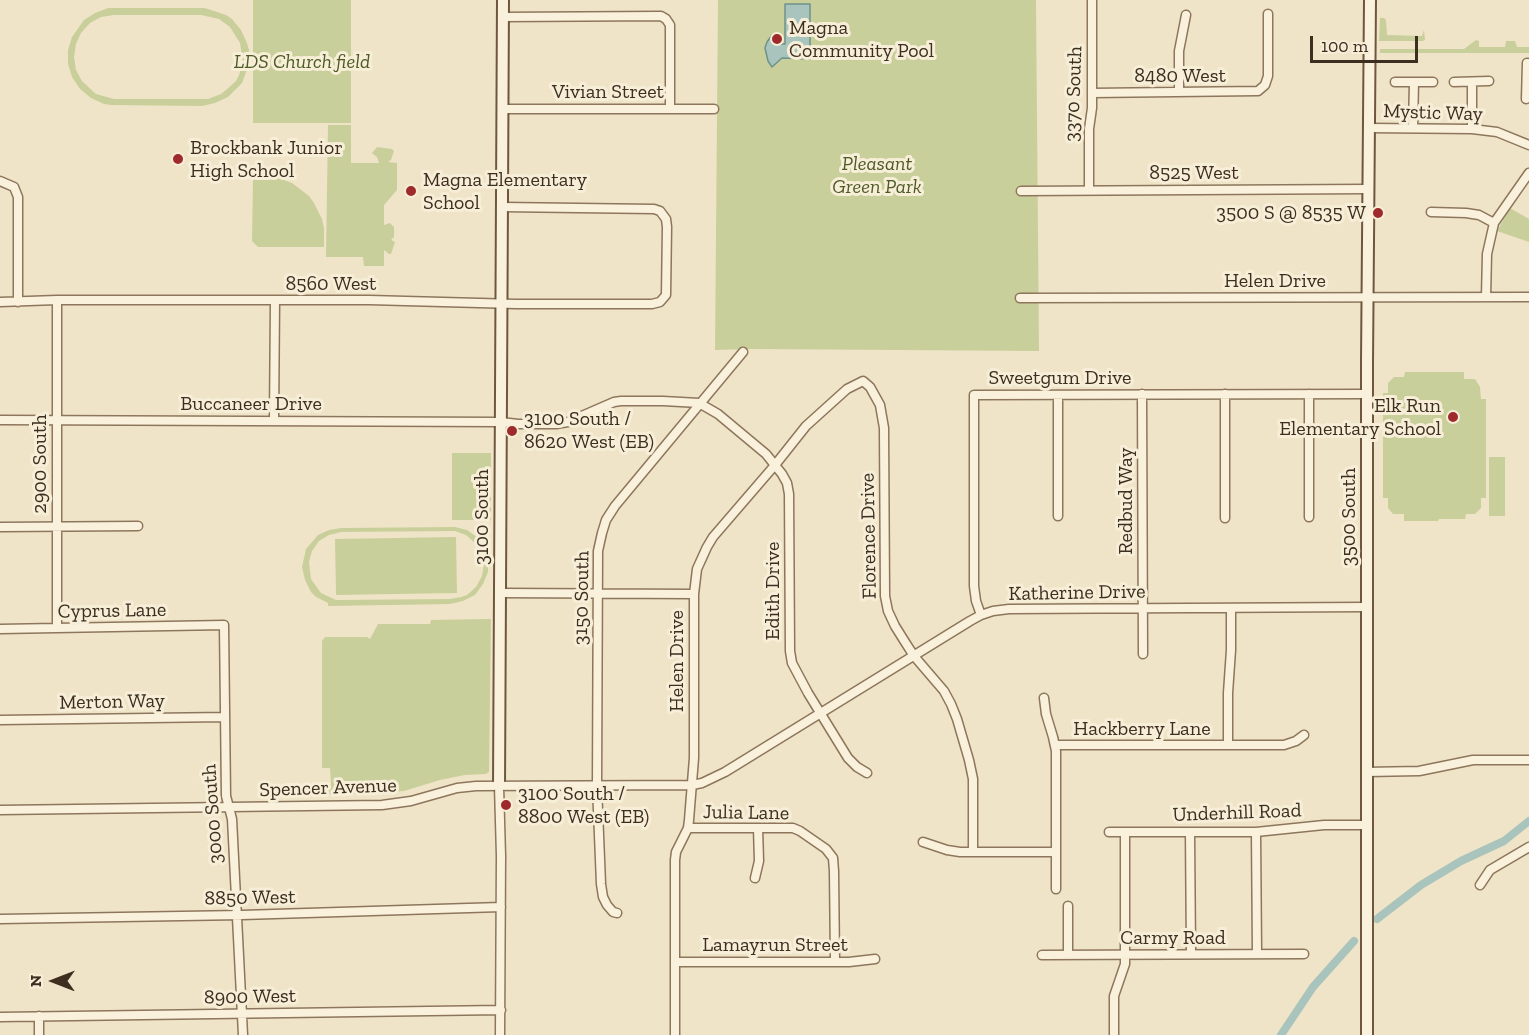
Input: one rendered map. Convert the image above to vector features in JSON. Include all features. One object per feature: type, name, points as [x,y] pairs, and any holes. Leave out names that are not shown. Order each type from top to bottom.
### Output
[{"type":"street","name":"3100 South","points":[[500,1035],[503,0]]},
{"type":"street","name":"3370 South","points":[[1089,190],[1092,0]]},
{"type":"street","name":"3500 South","points":[[1366,1035],[1367,297],[1370,0]]},
{"type":"street","name":"8480 West","points":[[1092,93],[1253,92],[1262,89],[1268,76],[1268,14]]},
{"type":"street","points":[[1179,92],[1180,41],[1186,15]]},
{"type":"street","points":[[503,17],[660,16],[666,19],[669,25],[670,109]]},
{"type":"street","points":[[1526,99],[1527,63]]},
{"type":"street","points":[[1454,82],[1490,81]]},
{"type":"street","points":[[1395,82],[1433,82]]},
{"type":"street","points":[[1413,128],[1414,82]]},
{"type":"street","points":[[1472,82],[1472,129]]},
{"type":"street","name":"Vivian Street","points":[[502,109],[714,109]]},
{"type":"street","name":"Mystic Way","points":[[1369,128],[1472,129],[1497,132],[1529,145]]},
{"type":"street","points":[[1486,297],[1487,254],[1494,223],[1529,173]]},
{"type":"street","points":[[0,181],[14,187],[18,197],[18,302]]},
{"type":"street","name":"8525 West","points":[[1021,191],[1368,189]]},
{"type":"street","name":"8560 West","points":[[0,302],[275,300],[652,304],[662,301],[666,295],[667,227],[662,213],[654,209],[502,207]]},
{"type":"street","points":[[1431,213],[1466,213],[1494,223]]},
{"type":"street","name":"Helen Drive","points":[[1020,298],[1529,297]]},
{"type":"street","name":"2900 South","points":[[57,300],[57,628]]},
{"type":"street","points":[[274,421],[275,300]]},
{"type":"street","name":"3150 South","points":[[617,913],[607,906],[601,884],[597,786],[598,551],[606,520],[622,497],[743,352]]},
{"type":"street","name":"Helen Drive","points":[[675,1035],[675,860],[679,844],[688,828],[692,785],[694,594],[697,569],[713,537],[806,426],[847,389],[864,381]]},
{"type":"street","name":"Florence Drive","points":[[864,381],[880,405],[884,428],[885,596],[888,611],[914,656],[944,691],[951,704],[973,779],[974,852]]},
{"type":"street","name":"Redbud Way","points":[[1142,394],[1143,654]]},
{"type":"street","points":[[1225,394],[1225,518]]},
{"type":"street","points":[[1309,394],[1309,517]]},
{"type":"street","name":"Sweetgum Drive","points":[[981,615],[974,586],[974,395],[1367,394]]},
{"type":"street","points":[[1058,395],[1058,516]]},
{"type":"street","name":"Buccaneer Drive","points":[[0,420],[556,424],[568,422],[614,402],[652,400],[699,403]]},
{"type":"street","name":"Edith Drive","points":[[699,403],[708,406],[766,454],[787,483],[789,494],[790,651],[797,674],[848,758],[867,773]]},
{"type":"street","points":[[0,527],[138,526]]},
{"type":"street","points":[[500,593],[694,594]]},
{"type":"street","points":[[1228,745],[1231,608]]},
{"type":"street","name":"Katherine Drive","points":[[692,785],[702,783],[725,772],[981,615],[993,611],[1009,609],[1366,608]]},
{"type":"street","name":"Cyprus Lane","points":[[0,629],[224,625]]},
{"type":"street","name":"3000 South","points":[[224,625],[226,796],[232,819],[243,1035]]},
{"type":"street","points":[[1044,698],[1055,745],[1056,889]]},
{"type":"street","name":"Merton Way","points":[[0,720],[225,717]]},
{"type":"street","name":"Hackberry Lane","points":[[1055,745],[1284,745],[1304,735]]},
{"type":"street","points":[[1366,772],[1419,771],[1473,760],[1529,760]]},
{"type":"street","name":"Spencer Avenue","points":[[0,810],[382,806],[411,801],[457,788],[476,786],[692,785]]},
{"type":"street","name":"Underhill Road","points":[[1109,832],[1256,832],[1324,825],[1366,825]]},
{"type":"street","name":"Julia Lane","points":[[688,828],[796,829],[830,853],[834,871],[835,962]]},
{"type":"street","points":[[755,878],[759,861],[758,828]]},
{"type":"street","points":[[1114,1035],[1114,999],[1125,964],[1125,832]]},
{"type":"street","points":[[1190,832],[1191,953]]},
{"type":"street","points":[[1256,832],[1257,954]]},
{"type":"street","points":[[923,842],[947,850],[1056,852]]},
{"type":"street","points":[[1480,885],[1490,870],[1529,847]]},
{"type":"street","points":[[1068,906],[1068,955]]},
{"type":"street","name":"8850 West","points":[[0,919],[501,907]]},
{"type":"street","name":"Carmy Road","points":[[1042,955],[1304,954]]},
{"type":"street","name":"Lamayrun Street","points":[[675,962],[855,962],[875,958]]},
{"type":"street","name":"8900 West","points":[[0,1017],[501,1010]]},
{"type":"street","points":[[39,1016],[39,1035]]},
{"type":"green space","name":"LDS Church field","points":[[253,0],[351,0],[351,123],[253,123]]},
{"type":"green space","name":"Pleasant Green Park","points":[[718,0],[1036,0],[1039,351],[715,350]]},
{"type":"green space","points":[[108,8],[205,8],[226,15],[241,30],[249,50],[249,64],[242,83],[228,97],[202,106],[111,105],[91,98],[80,89],[72,77],[68,64],[68,50],[72,37],[84,20]],"holes":[[[201,15],[219,19],[230,27],[240,43],[243,62],[239,75],[236,81],[221,94],[208,99],[114,99],[96,94],[82,81],[76,70],[74,57],[81,33],[90,23],[101,17]]]},
{"type":"green space","points":[[1380,18],[1386,20],[1387,35],[1422,36],[1424,30],[1425,40],[1379,41]]},
{"type":"green space","points":[[1476,40],[1479,41],[1479,47],[1505,47],[1506,41],[1515,41],[1517,47],[1529,47],[1529,53],[1380,53],[1380,49],[1464,49]]},
{"type":"green space","points":[[328,125],[351,125],[351,163],[379,163],[377,157],[372,153],[377,147],[394,151],[388,162],[397,163],[397,190],[384,205],[384,225],[390,223],[394,227],[394,237],[391,240],[395,242],[391,254],[384,250],[384,266],[364,266],[363,257],[326,257]]},
{"type":"green space","points":[[253,176],[281,179],[292,183],[309,196],[322,219],[324,247],[258,247],[252,241]]},
{"type":"green space","points":[[1510,208],[1529,219],[1529,242],[1497,231]]},
{"type":"green space","points":[[1405,372],[1464,372],[1464,379],[1475,379],[1480,387],[1481,399],[1486,399],[1486,498],[1481,498],[1481,508],[1475,514],[1466,514],[1465,519],[1404,521],[1404,514],[1393,514],[1388,508],[1388,498],[1383,498],[1383,393],[1388,393],[1388,383],[1394,377],[1404,377]]},
{"type":"green space","points":[[452,453],[491,453],[491,520],[452,520]]},
{"type":"green space","points":[[1489,457],[1505,457],[1505,516],[1489,516]]},
{"type":"green space","points":[[455,527],[467,530],[477,537],[484,547],[488,559],[488,572],[475,595],[450,604],[328,606],[328,603],[311,592],[302,567],[306,549],[318,535],[341,528]],"holes":[[[455,531],[466,535],[475,543],[484,565],[482,576],[476,587],[461,597],[336,600],[321,593],[311,579],[309,562],[312,551],[319,541],[329,535],[341,532]]]},
{"type":"green space","points":[[456,537],[457,593],[336,595],[335,539]]},
{"type":"green space","points":[[491,619],[489,772],[440,780],[404,791],[325,795],[322,785],[331,784],[330,768],[322,768],[322,641],[325,637],[367,637],[370,639],[378,624],[430,624],[431,620]]},
{"type":"water","points":[[785,4],[810,4],[810,59],[782,58],[772,67],[765,48],[772,35],[781,44],[785,44]]},
{"type":"waterway","points":[[1377,919],[1421,885],[1461,861],[1504,841],[1529,821]]},
{"type":"waterway","points":[[1281,1035],[1313,987],[1354,941]]},
{"type":"place","name":"Magna Community Pool","points":[[777,39]]},
{"type":"place","name":"Brockbank Junior High School","points":[[178,159]]},
{"type":"place","name":"Magna Elementary School","points":[[411,191]]},
{"type":"place","name":"3500 S @ 8535 W","points":[[1378,213]]},
{"type":"place","name":"Elk Run Elementary School","points":[[1453,417]]},
{"type":"place","name":"3100 South / 8620 West (EB)","points":[[512,431]]},
{"type":"place","name":"3100 South / 8800 West (EB)","points":[[506,805]]}]
